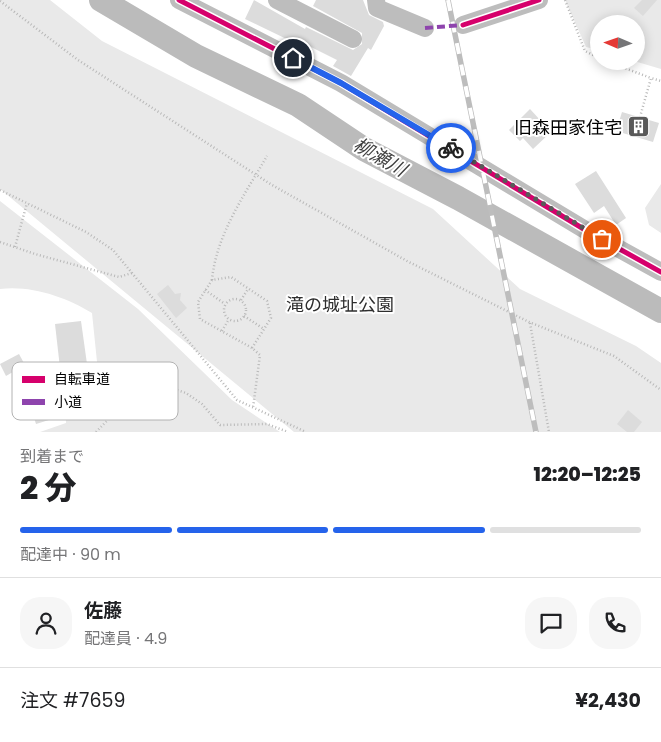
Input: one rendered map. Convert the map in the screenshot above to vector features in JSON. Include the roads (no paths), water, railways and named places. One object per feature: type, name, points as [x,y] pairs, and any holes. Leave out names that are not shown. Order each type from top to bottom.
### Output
[{"type":"street","points":[[180,0],[341,83],[587,231],[661,272]]},
{"type":"street","points":[[277,0],[304,6],[353,39]]},
{"type":"street","points":[[376,0],[377,8],[424,28]]},
{"type":"street","points":[[463,25],[539,0]]},
{"type":"waterway","name":"柳瀬川","points":[[101,0],[196,56],[298,105],[364,149],[458,198],[661,311]]},
{"type":"railway","points":[[448,0],[536,432]]},
{"type":"place","name":"旧森田家住宅","points":[[638,127]]},
{"type":"park label","name":"滝の城址公園","points":[[340,304]]}]
